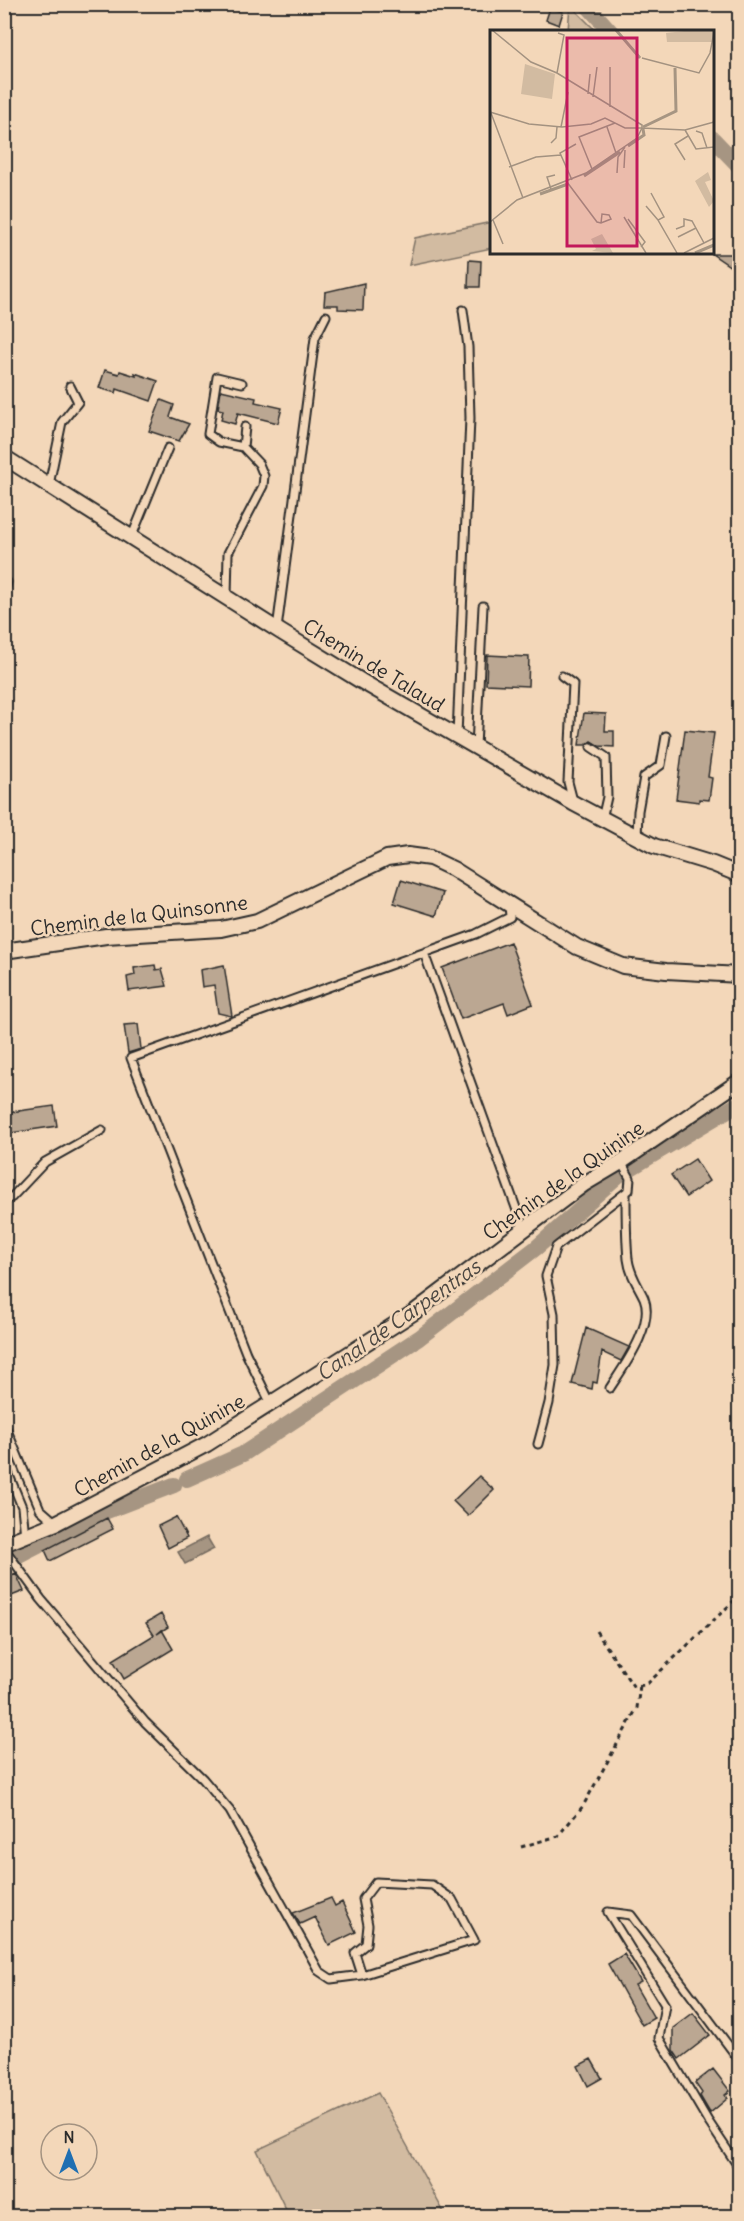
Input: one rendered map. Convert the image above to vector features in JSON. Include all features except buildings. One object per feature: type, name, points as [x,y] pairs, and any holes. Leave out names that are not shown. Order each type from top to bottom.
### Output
[{"type":"street","name":"Chemin de Talaud","points":[[4,457],[277,630],[573,803],[654,846],[740,875]]},
{"type":"street","name":"Chemin de la Quinsonne","points":[[4,951],[106,936],[221,929],[258,921],[387,858],[408,855],[430,858],[453,869],[578,946],[623,966],[740,975]]},
{"type":"street","name":"Chemin de la Quinine","points":[[4,1546],[56,1523],[207,1444],[271,1404],[413,1313],[584,1185],[740,1081]]},
{"type":"lane","points":[[457,736],[470,418],[468,347],[463,310]]},
{"type":"lane","points":[[277,630],[315,338],[326,316]]},
{"type":"lane","points":[[227,597],[228,553],[263,486],[264,476],[259,464],[243,447],[219,442],[208,434],[218,377],[242,383]]},
{"type":"lane","points":[[50,485],[62,422],[78,402],[70,386]]},
{"type":"lane","points":[[243,447],[245,427]]},
{"type":"lane","points":[[132,536],[168,448]]},
{"type":"lane","points":[[4,598],[7,582]]},
{"type":"lane","points":[[476,747],[483,606]]},
{"type":"lane","points":[[562,676],[573,684],[568,782],[573,803]]},
{"type":"lane","points":[[637,838],[638,811],[644,777],[661,765],[666,736]]},
{"type":"lane","points":[[591,747],[606,758],[607,797],[602,819]]},
{"type":"lane","points":[[271,1404],[246,1353],[131,1058],[476,934],[510,917],[509,904]]},
{"type":"lane","points":[[423,953],[524,1230]]},
{"type":"lane","points":[[4,1201],[12,1197],[45,1162],[102,1130]]},
{"type":"lane","points":[[610,1388],[635,1350],[645,1319],[645,1300],[632,1278],[628,1260],[626,1194],[631,1184],[621,1162]]},
{"type":"lane","points":[[538,1444],[549,1403],[555,1365],[554,1314],[546,1276],[556,1247],[591,1217],[626,1194]]},
{"type":"lane","points":[[4,1423],[40,1509],[56,1523]]},
{"type":"lane","points":[[4,1463],[22,1507],[25,1536]]},
{"type":"lane","points":[[4,1546],[41,1599],[145,1722],[203,1779],[230,1811],[319,1971],[331,1979],[362,1975],[474,1940],[452,1899],[432,1885],[376,1882],[363,1899],[368,1925],[366,1944],[355,1953],[362,1975]]},
{"type":"lane","points":[[740,2061],[631,1915],[608,1912],[665,2005],[659,2038],[708,2121],[740,2169]]},
{"type":"path","points":[[596,1631],[624,1676],[633,1686],[646,1684],[740,1595]]},
{"type":"path","points":[[521,1847],[558,1836],[583,1806],[637,1708],[640,1685]]},
{"type":"shaded area","points":[[570,5],[595,30],[568,30]]},
{"type":"shaded area","points":[[490,222],[490,248],[409,265],[415,238]]},
{"type":"shaded area","points":[[207,1537],[214,1549],[185,1564],[178,1552]]},
{"type":"shaded area","points":[[378,2093],[446,2216],[289,2216],[257,2150]]},
{"type":"waterway","name":"Canal de Carpentras","points":[[586,4],[609,30]]},
{"type":"waterway","name":"Canal de Carpentras","points":[[714,140],[740,167]]},
{"type":"waterway","name":"Canal de Carpentras","points":[[631,1168],[740,1103]]},
{"type":"waterway","name":"Canal de Carpentras","points":[[187,1479],[243,1454],[419,1338],[536,1248],[620,1174]]},
{"type":"waterway","name":"Canal de Carpentras","points":[[19,1555],[99,1514],[174,1485]]}]
